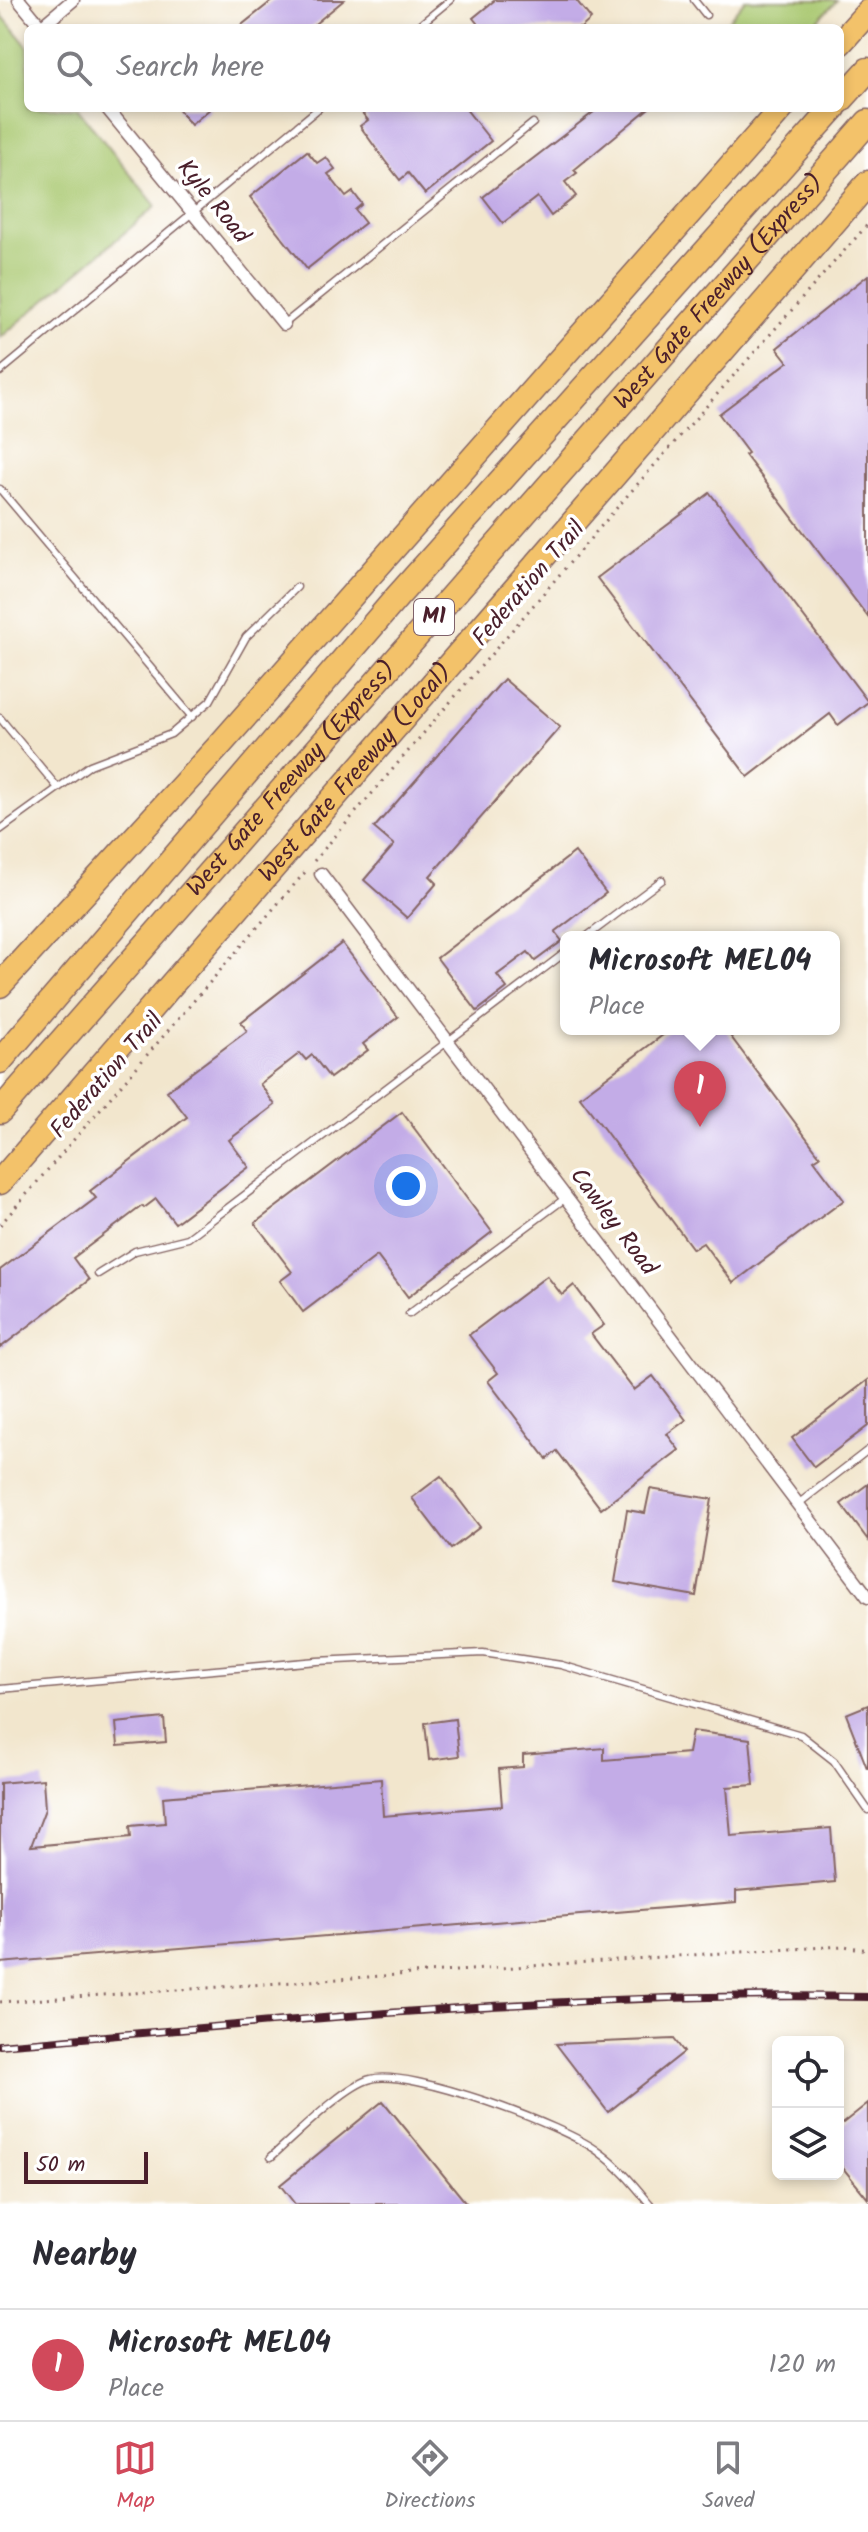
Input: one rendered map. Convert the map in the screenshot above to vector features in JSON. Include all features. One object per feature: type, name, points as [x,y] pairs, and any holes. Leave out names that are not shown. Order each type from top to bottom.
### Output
[{"type":"highway","points":[[844,39],[868,12]]},
{"type":"highway","points":[[844,97],[868,70]]},
{"type":"highway","points":[[0,985],[218,747],[778,112]]},
{"type":"highway","name":"West Gate Freeway (Express)","points":[[0,1061],[397,597],[830,112]]},
{"type":"highway","name":"West Gate Freeway (Express)","points":[[0,1111],[868,122]]},
{"type":"highway","name":"West Gate Freeway (Local)","points":[[0,1182],[868,183]]},
{"type":"highway","points":[[787,278],[868,195]]},
{"type":"highway","points":[[0,995],[54,928]]},
{"type":"street","points":[[19,0],[39,24]]},
{"type":"street","points":[[45,24],[73,0]]},
{"type":"street","name":"Kyle Road","points":[[110,112],[284,324]]},
{"type":"street","name":"Cawley Road","points":[[321,874],[868,1597]]},
{"type":"lane","points":[[421,24],[450,0]]},
{"type":"lane","points":[[694,0],[706,15]]},
{"type":"lane","points":[[0,372],[314,112]]},
{"type":"lane","points":[[284,324],[533,123]]},
{"type":"lane","points":[[0,489],[192,717]]},
{"type":"lane","points":[[0,830],[90,765],[171,734],[192,717],[221,684],[246,637],[297,587]]},
{"type":"lane","points":[[0,718],[58,788]]},
{"type":"lane","points":[[594,931],[662,880]]},
{"type":"lane","points":[[98,1274],[135,1251],[188,1238],[560,957]]},
{"type":"lane","points":[[409,1314],[567,1197]]},
{"type":"lane","points":[[798,1504],[868,1450]]},
{"type":"lane","points":[[0,1689],[317,1661],[483,1653],[561,1665],[801,1735],[834,1761],[868,1810]]},
{"type":"lane","points":[[271,2157],[351,2090],[367,2079],[390,2075],[497,2106],[554,2128],[598,2151],[650,2204]]},
{"type":"path","name":"Federation Trail","points":[[0,1225],[627,496],[868,224]]},
{"type":"path","points":[[0,2002],[706,1954],[844,1946],[868,1950]]},
{"type":"green space","points":[[745,0],[837,0],[815,24],[725,24]]},
{"type":"green space","points":[[0,13],[24,42],[24,112],[80,112],[156,206],[0,338]]},
{"type":"building","points":[[273,0],[344,0],[315,24],[243,24]]},
{"type":"building","points":[[495,0],[576,0],[591,19],[585,24],[478,24],[473,18]]},
{"type":"building","points":[[180,112],[206,112],[191,125]]},
{"type":"building","points":[[361,112],[468,112],[491,141],[425,194],[408,173],[400,180],[385,161],[360,126],[368,120]]},
{"type":"building","points":[[594,112],[644,112],[574,170],[577,173],[565,182],[576,196],[551,216],[537,197],[503,223],[483,197]]},
{"type":"building","points":[[307,151],[317,163],[326,157],[335,169],[328,174],[346,197],[353,192],[362,204],[355,210],[365,223],[307,269],[250,197]]},
{"type":"building","points":[[868,275],[868,617],[745,455],[748,453],[719,414],[788,362],[777,348]]},
{"type":"building","points":[[710,493],[868,702],[838,725],[830,714],[748,777],[597,578]]},
{"type":"building","points":[[504,679],[560,727],[430,876],[437,883],[407,918],[364,880],[394,845],[374,828]]},
{"type":"building","points":[[575,852],[606,893],[555,932],[560,942],[535,961],[528,952],[497,975],[507,988],[477,1011],[437,958]]},
{"type":"building","points":[[342,943],[398,1017],[363,1044],[368,1050],[330,1078],[312,1055],[306,1060],[300,1053],[260,1084],[275,1105],[229,1140],[249,1167],[175,1223],[156,1199],[144,1208],[142,1206],[73,1258],[89,1280],[0,1348],[0,1270],[96,1198],[90,1191],[187,1117],[167,1091],[247,1031],[241,1022]]},
{"type":"building","points":[[663,1035],[729,1035],[820,1156],[814,1160],[844,1200],[733,1283],[703,1243],[693,1249],[580,1097]]},
{"type":"building","points":[[402,1112],[492,1232],[408,1297],[377,1256],[303,1312],[280,1281],[292,1272],[255,1223]]},
{"type":"building","points":[[547,1276],[562,1295],[574,1285],[604,1325],[591,1334],[634,1390],[653,1376],[686,1420],[667,1434],[679,1450],[601,1509],[557,1451],[547,1459],[488,1381],[498,1373],[469,1335]]},
{"type":"building","points":[[868,1380],[868,1426],[814,1467],[792,1438]]},
{"type":"building","points":[[441,1476],[480,1527],[451,1549],[412,1498]]},
{"type":"building","points":[[868,1484],[868,1540],[841,1504]]},
{"type":"building","points":[[650,1489],[712,1499],[696,1596],[615,1582],[627,1510],[645,1513]]},
{"type":"building","points":[[868,1705],[868,1768],[867,1768],[846,1714]]},
{"type":"building","points":[[164,1718],[166,1742],[118,1746],[116,1723]]},
{"type":"building","points":[[455,1719],[459,1756],[429,1760],[425,1723]]},
{"type":"building","points":[[692,1731],[750,1739],[754,1785],[727,1787],[731,1836],[831,1828],[835,1882],[736,1891],[736,1902],[0,1963],[0,1783],[43,1779],[45,1809],[31,1846],[131,1837],[130,1826],[165,1823],[163,1797],[381,1779],[383,1816],[502,1806],[499,1769],[523,1767],[523,1755],[604,1748],[604,1760],[688,1753]]},
{"type":"building","points":[[674,2039],[684,2052],[608,2112],[556,2044]]},
{"type":"building","points":[[383,2101],[467,2204],[295,2204],[280,2185]]},
{"type":"building","points":[[868,2103],[868,2199],[844,2169],[844,2122]]},
{"type":"railway","points":[[0,2045],[542,2003],[759,1996],[868,1997]]},
{"type":"place","name":"Microsoft MEL04","points":[[700,1127]]}]
